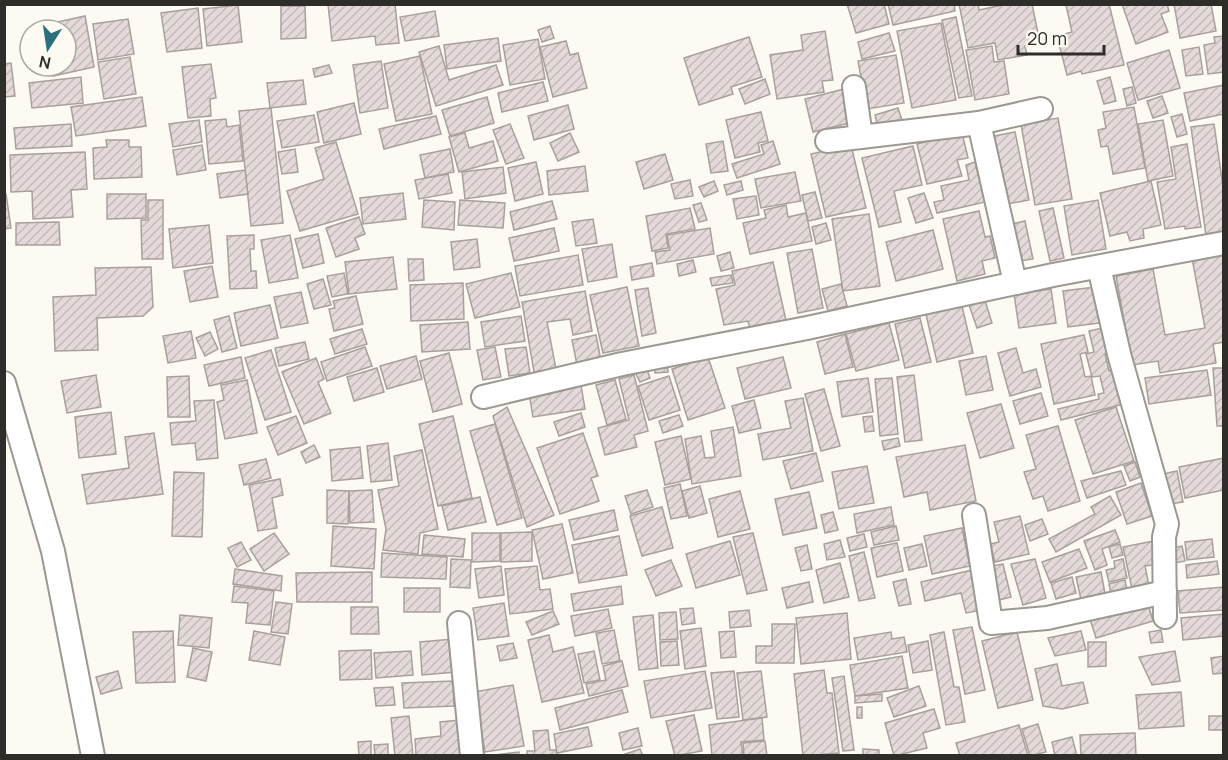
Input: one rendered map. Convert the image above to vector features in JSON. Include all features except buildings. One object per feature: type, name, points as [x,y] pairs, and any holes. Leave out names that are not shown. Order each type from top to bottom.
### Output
[{"type":"street","points":[[854,87],[861,137]]},
{"type":"street","points":[[827,141],[979,123],[1041,110]]},
{"type":"street","points":[[979,123],[1015,283]]},
{"type":"street","points":[[483,397],[622,364],[807,328],[1015,283],[1224,243]]},
{"type":"street","points":[[1099,267],[1119,354],[1167,524],[1164,537],[1165,617]]},
{"type":"street","points":[[4,383],[53,551],[93,756]]},
{"type":"street","points":[[974,515],[991,623],[1047,618],[1165,592]]},
{"type":"street","points":[[459,623],[472,756]]}]
